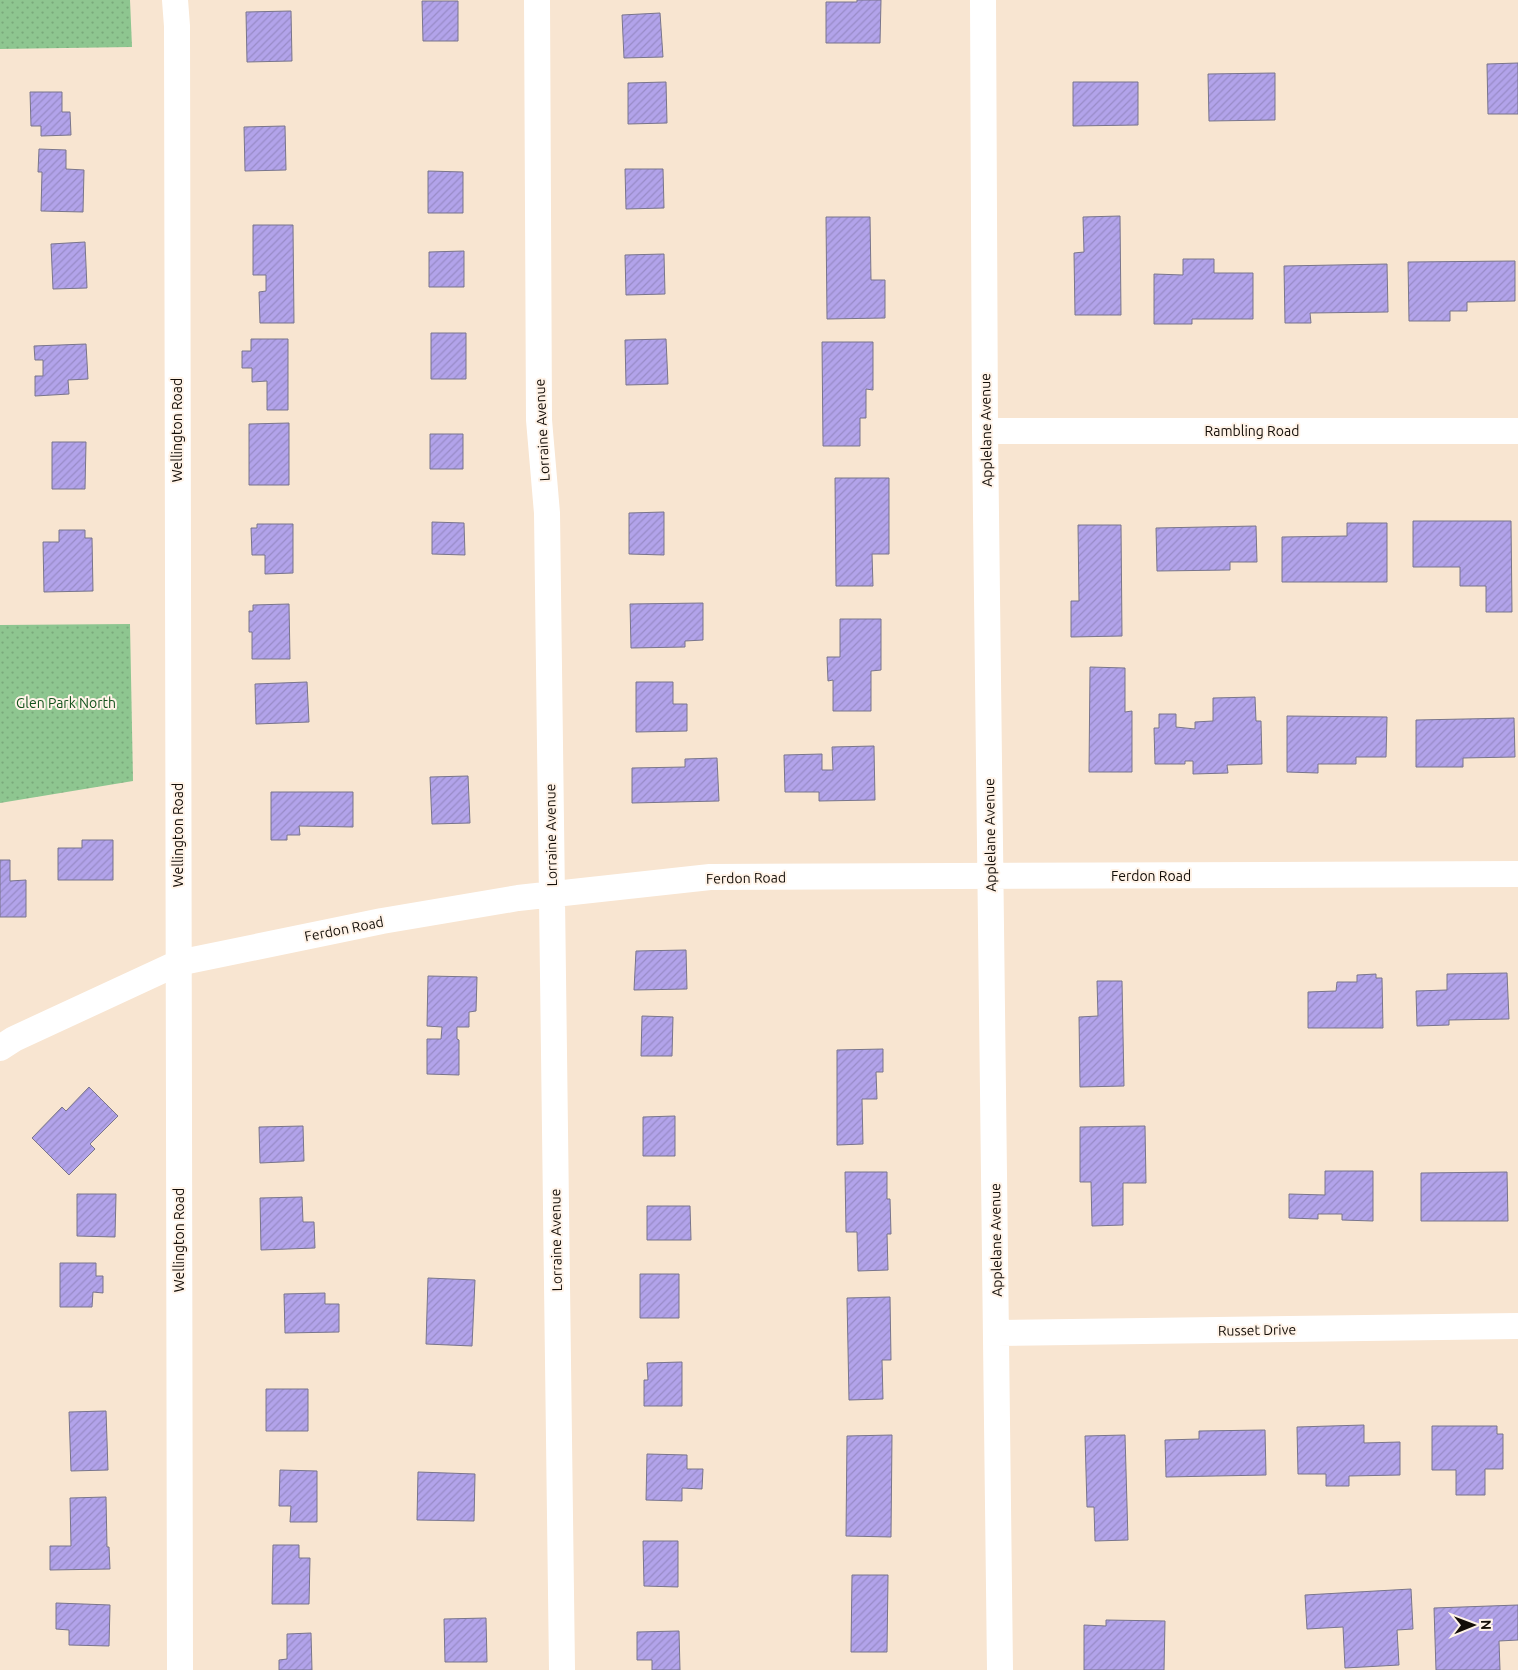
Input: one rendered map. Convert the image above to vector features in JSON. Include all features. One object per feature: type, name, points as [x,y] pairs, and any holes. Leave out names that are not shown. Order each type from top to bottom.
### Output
[{"type":"street","name":"Wellington Road","points":[[175,0],[177,46],[180,1670]]},
{"type":"street","name":"Lorraine Avenue","points":[[537,0],[539,420],[547,513],[562,1670]]},
{"type":"street","name":"Applelane Avenue","points":[[983,0],[985,431],[1000,1670]]},
{"type":"street","name":"Rambling Road","points":[[985,431],[1518,431]]},
{"type":"street","name":"Ferdon Road","points":[[0,1048],[14,1039],[178,963],[382,921],[552,894],[710,877],[1518,874]]},
{"type":"street","name":"Russet Drive","points":[[997,1333],[1518,1326]]},
{"type":"green space","points":[[0,0],[130,0],[132,47],[0,49]]},
{"type":"green space","name":"Glen Park North","points":[[130,624],[133,781],[0,803],[0,625]]},
{"type":"building","points":[[857,0],[881,0],[880,43],[826,43],[826,2],[857,2]]},
{"type":"building","points":[[422,1],[458,1],[458,41],[423,41]]},
{"type":"building","points":[[291,11],[292,61],[247,62],[246,12]]},
{"type":"building","points":[[660,13],[663,57],[624,58],[622,15]]},
{"type":"building","points":[[1518,63],[1518,114],[1488,114],[1487,64]]},
{"type":"building","points":[[1275,73],[1275,120],[1209,121],[1208,74]]},
{"type":"building","points":[[666,82],[667,123],[628,124],[628,83]]},
{"type":"building","points":[[1073,82],[1138,82],[1138,125],[1073,126]]},
{"type":"building","points":[[30,92],[62,92],[62,112],[70,112],[71,135],[41,136],[41,126],[31,126]]},
{"type":"building","points":[[285,126],[286,170],[245,171],[244,127]]},
{"type":"building","points":[[39,149],[66,150],[66,169],[84,170],[83,212],[41,211],[42,172],[38,172]]},
{"type":"building","points":[[625,169],[663,169],[664,208],[626,209]]},
{"type":"building","points":[[428,171],[463,172],[463,213],[428,213]]},
{"type":"building","points":[[1120,216],[1121,315],[1075,315],[1074,253],[1084,252],[1083,217]]},
{"type":"building","points":[[826,217],[870,217],[871,280],[885,280],[885,318],[827,319]]},
{"type":"building","points":[[253,225],[293,225],[294,323],[260,323],[259,292],[266,291],[266,275],[253,275]]},
{"type":"building","points":[[85,242],[87,288],[53,289],[51,244]]},
{"type":"building","points":[[464,251],[464,287],[429,287],[429,252]]},
{"type":"building","points":[[664,254],[665,294],[626,295],[625,255]]},
{"type":"building","points":[[1183,259],[1214,259],[1214,273],[1253,273],[1253,319],[1192,319],[1192,324],[1154,324],[1154,274],[1183,275]]},
{"type":"building","points":[[1515,261],[1515,301],[1467,302],[1467,311],[1450,311],[1450,321],[1409,321],[1408,262]]},
{"type":"building","points":[[1387,264],[1388,312],[1310,313],[1311,323],[1285,323],[1284,266]]},
{"type":"building","points":[[431,333],[466,333],[466,379],[431,379]]},
{"type":"building","points":[[251,339],[288,339],[288,410],[267,410],[267,381],[252,382],[252,368],[242,368],[242,351],[251,351]]},
{"type":"building","points":[[666,339],[668,384],[626,385],[625,340]]},
{"type":"building","points":[[822,342],[873,342],[873,390],[866,389],[866,418],[860,418],[860,446],[823,446]]},
{"type":"building","points":[[86,344],[88,379],[68,380],[69,394],[35,396],[35,376],[43,376],[43,360],[35,360],[34,346]]},
{"type":"building","points":[[289,423],[289,485],[249,485],[249,424]]},
{"type":"building","points":[[430,434],[463,434],[463,469],[430,469]]},
{"type":"building","points":[[52,442],[86,442],[85,489],[52,489]]},
{"type":"building","points":[[835,478],[889,478],[889,554],[872,554],[873,586],[836,586]]},
{"type":"building","points":[[664,512],[664,555],[629,554],[629,513]]},
{"type":"building","points":[[1413,521],[1511,521],[1512,612],[1486,612],[1486,586],[1460,586],[1460,567],[1413,567]]},
{"type":"building","points":[[432,522],[464,523],[465,555],[432,554]]},
{"type":"building","points":[[1347,523],[1387,523],[1387,582],[1282,582],[1282,537],[1347,536]]},
{"type":"building","points":[[257,524],[293,524],[293,573],[265,574],[265,555],[252,555],[251,528],[257,528]]},
{"type":"building","points":[[1078,525],[1121,525],[1122,636],[1071,637],[1071,601],[1079,601]]},
{"type":"building","points":[[1256,526],[1257,562],[1230,562],[1230,570],[1157,571],[1156,528]]},
{"type":"building","points":[[59,530],[85,530],[85,538],[92,538],[93,591],[44,592],[43,542],[59,542]]},
{"type":"building","points":[[703,603],[703,640],[685,641],[685,647],[631,648],[630,604]]},
{"type":"building","points":[[289,604],[290,659],[252,659],[252,632],[249,632],[249,611],[253,611],[253,605]]},
{"type":"building","points":[[840,619],[881,619],[881,670],[871,671],[871,711],[833,711],[833,680],[828,681],[827,657],[840,657]]},
{"type":"building","points":[[1090,667],[1125,668],[1125,712],[1132,711],[1132,772],[1089,772]]},
{"type":"building","points":[[307,682],[309,722],[256,724],[255,684]]},
{"type":"building","points":[[636,682],[673,682],[673,704],[687,704],[687,731],[636,732]]},
{"type":"building","points":[[1255,697],[1256,721],[1261,721],[1262,764],[1227,765],[1228,773],[1193,774],[1193,761],[1185,761],[1185,764],[1155,764],[1154,728],[1159,728],[1159,714],[1176,714],[1176,727],[1195,729],[1195,722],[1213,721],[1213,698]]},
{"type":"building","points":[[1287,716],[1387,717],[1386,757],[1356,757],[1356,764],[1318,764],[1318,773],[1287,772]]},
{"type":"building","points":[[1514,718],[1515,757],[1463,758],[1463,767],[1416,767],[1416,720]]},
{"type":"building","points":[[874,746],[875,800],[819,801],[819,792],[785,792],[784,755],[822,754],[822,770],[833,770],[832,747]]},
{"type":"building","points":[[717,758],[719,801],[632,803],[632,768],[685,767],[685,759]]},
{"type":"building","points":[[468,776],[470,823],[432,824],[430,777]]},
{"type":"building","points":[[271,792],[353,792],[353,827],[299,826],[300,835],[287,835],[287,840],[271,840]]},
{"type":"building","points":[[82,840],[113,840],[113,880],[58,880],[58,848],[82,848]]},
{"type":"building","points":[[0,860],[10,860],[10,881],[26,880],[26,917],[0,917]]},
{"type":"building","points":[[686,950],[687,989],[634,990],[636,951]]},
{"type":"building","points":[[1507,973],[1509,1019],[1449,1020],[1449,1025],[1417,1026],[1416,991],[1447,990],[1447,974]]},
{"type":"building","points":[[1376,974],[1376,978],[1382,978],[1383,1028],[1308,1028],[1308,992],[1336,991],[1337,982],[1357,982],[1357,975]]},
{"type":"building","points":[[428,976],[477,977],[476,1011],[469,1012],[469,1027],[457,1027],[459,1075],[427,1074],[427,1039],[441,1039],[442,1027],[427,1026]]},
{"type":"building","points":[[1097,981],[1122,981],[1124,1086],[1080,1087],[1079,1017],[1098,1016]]},
{"type":"building","points":[[642,1016],[673,1017],[672,1056],[641,1056]]},
{"type":"building","points":[[883,1049],[883,1072],[876,1072],[877,1099],[862,1099],[863,1144],[837,1145],[837,1050]]},
{"type":"building","points":[[89,1087],[118,1116],[90,1144],[95,1149],[69,1175],[32,1138],[62,1107],[66,1111]]},
{"type":"building","points":[[675,1116],[675,1156],[643,1156],[643,1117]]},
{"type":"building","points":[[303,1126],[304,1161],[260,1163],[259,1127]]},
{"type":"building","points":[[1145,1126],[1146,1183],[1123,1183],[1123,1225],[1092,1226],[1091,1182],[1080,1182],[1080,1127]]},
{"type":"building","points":[[1325,1171],[1373,1171],[1373,1221],[1342,1220],[1342,1214],[1318,1214],[1318,1219],[1289,1218],[1289,1194],[1325,1195]]},
{"type":"building","points":[[845,1172],[887,1172],[887,1199],[890,1199],[891,1234],[887,1234],[888,1270],[858,1271],[857,1232],[846,1232]]},
{"type":"building","points":[[1507,1172],[1508,1221],[1421,1221],[1421,1173]]},
{"type":"building","points":[[77,1194],[116,1194],[115,1237],[77,1236]]},
{"type":"building","points":[[302,1197],[303,1222],[314,1222],[315,1248],[261,1250],[260,1198]]},
{"type":"building","points":[[647,1206],[690,1206],[691,1240],[647,1240]]},
{"type":"building","points":[[60,1263],[96,1263],[96,1276],[103,1276],[103,1293],[93,1292],[92,1307],[60,1307]]},
{"type":"building","points":[[640,1274],[679,1274],[679,1318],[640,1318]]},
{"type":"building","points":[[428,1278],[475,1280],[472,1346],[426,1344]]},
{"type":"building","points":[[325,1293],[325,1304],[339,1304],[339,1332],[285,1333],[284,1294]]},
{"type":"building","points":[[890,1297],[891,1360],[882,1360],[883,1399],[849,1400],[847,1298]]},
{"type":"building","points":[[682,1362],[682,1406],[644,1406],[644,1380],[648,1380],[647,1363]]},
{"type":"building","points":[[266,1389],[308,1389],[308,1431],[266,1431]]},
{"type":"building","points":[[106,1411],[108,1470],[71,1471],[69,1412]]},
{"type":"building","points":[[1364,1425],[1364,1443],[1400,1442],[1400,1475],[1349,1476],[1349,1486],[1326,1486],[1326,1474],[1298,1474],[1297,1427]]},
{"type":"building","points":[[1432,1426],[1497,1426],[1497,1434],[1503,1434],[1503,1469],[1485,1469],[1485,1495],[1456,1495],[1456,1470],[1432,1470]]},
{"type":"building","points":[[1265,1430],[1266,1475],[1166,1477],[1165,1440],[1199,1439],[1199,1431]]},
{"type":"building","points":[[892,1435],[891,1537],[846,1536],[847,1436]]},
{"type":"building","points":[[1125,1435],[1128,1540],[1095,1541],[1094,1507],[1087,1507],[1085,1436]]},
{"type":"building","points":[[647,1454],[687,1455],[687,1469],[703,1469],[702,1489],[682,1488],[682,1501],[646,1500]]},
{"type":"building","points":[[280,1470],[317,1471],[317,1522],[290,1522],[291,1506],[279,1506]]},
{"type":"building","points":[[418,1472],[475,1474],[474,1521],[417,1520]]},
{"type":"building","points":[[106,1497],[107,1547],[109,1547],[110,1569],[50,1570],[50,1546],[71,1546],[70,1498]]},
{"type":"building","points":[[643,1541],[678,1541],[678,1587],[644,1586]]},
{"type":"building","points":[[273,1545],[299,1545],[299,1558],[310,1558],[309,1604],[272,1604]]},
{"type":"building","points":[[852,1575],[888,1575],[887,1652],[851,1652]]},
{"type":"building","points":[[1411,1589],[1413,1629],[1397,1630],[1399,1665],[1345,1668],[1343,1627],[1307,1629],[1305,1595]]},
{"type":"building","points":[[56,1603],[110,1605],[109,1646],[69,1645],[69,1630],[56,1629]]},
{"type":"building","points":[[1518,1605],[1518,1640],[1499,1641],[1500,1670],[1436,1670],[1434,1608]]},
{"type":"building","points":[[486,1618],[487,1662],[445,1662],[444,1619]]},
{"type":"building","points":[[1106,1620],[1165,1621],[1164,1670],[1084,1670],[1084,1625],[1106,1626]]},
{"type":"building","points":[[679,1631],[680,1670],[652,1670],[652,1660],[637,1660],[637,1632]]},
{"type":"building","points":[[311,1633],[312,1670],[279,1670],[279,1660],[287,1659],[287,1634]]}]
